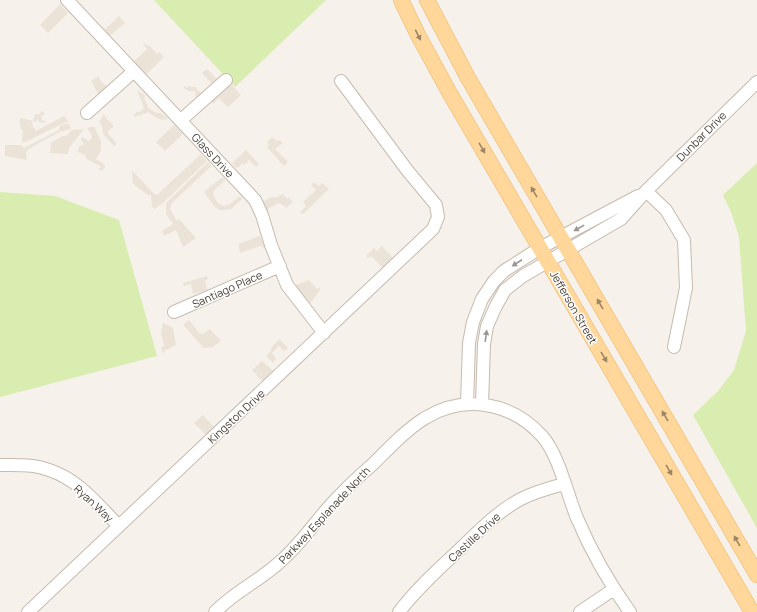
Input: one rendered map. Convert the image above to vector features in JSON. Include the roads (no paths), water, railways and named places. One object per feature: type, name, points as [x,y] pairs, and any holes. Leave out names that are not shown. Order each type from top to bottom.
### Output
[{"type":"main road","name":"Jefferson Street","points":[[401,0],[449,92],[554,249],[757,575]]},
{"type":"main road","name":"Jefferson Street","points":[[427,0],[554,249],[752,612]]},
{"type":"street","name":"Glass Drive","points":[[67,0],[255,200],[262,215],[271,245],[287,285],[324,333]]},
{"type":"street","points":[[87,113],[134,71]]},
{"type":"street","points":[[181,120],[226,80]]},
{"type":"street","name":"Kingston Drive","points":[[28,612],[433,229],[438,217],[436,205],[407,170],[341,81]]},
{"type":"street","name":"Dunbar Drive","points":[[475,404],[470,336],[472,322],[482,299],[494,281],[504,271],[621,219],[646,191],[757,82]]},
{"type":"street","points":[[646,191],[666,210],[684,240],[686,288],[674,347]]},
{"type":"street","name":"Santiago Place","points":[[174,312],[280,266]]},
{"type":"street","points":[[475,404],[502,408],[525,420],[543,437],[557,462],[577,518],[595,557],[614,590],[630,612]]},
{"type":"street","name":"Parkway Esplanade North","points":[[215,612],[231,598],[265,575],[283,559],[340,495],[407,431],[426,418],[446,408],[475,404]]},
{"type":"street","name":"Ryan Way","points":[[0,465],[30,466],[49,469],[62,475],[81,488],[118,526]]},
{"type":"street","name":"Castille Drive","points":[[399,612],[429,578],[504,509],[527,496],[564,484]]},
{"type":"street","points":[[580,612],[614,590]]}]
